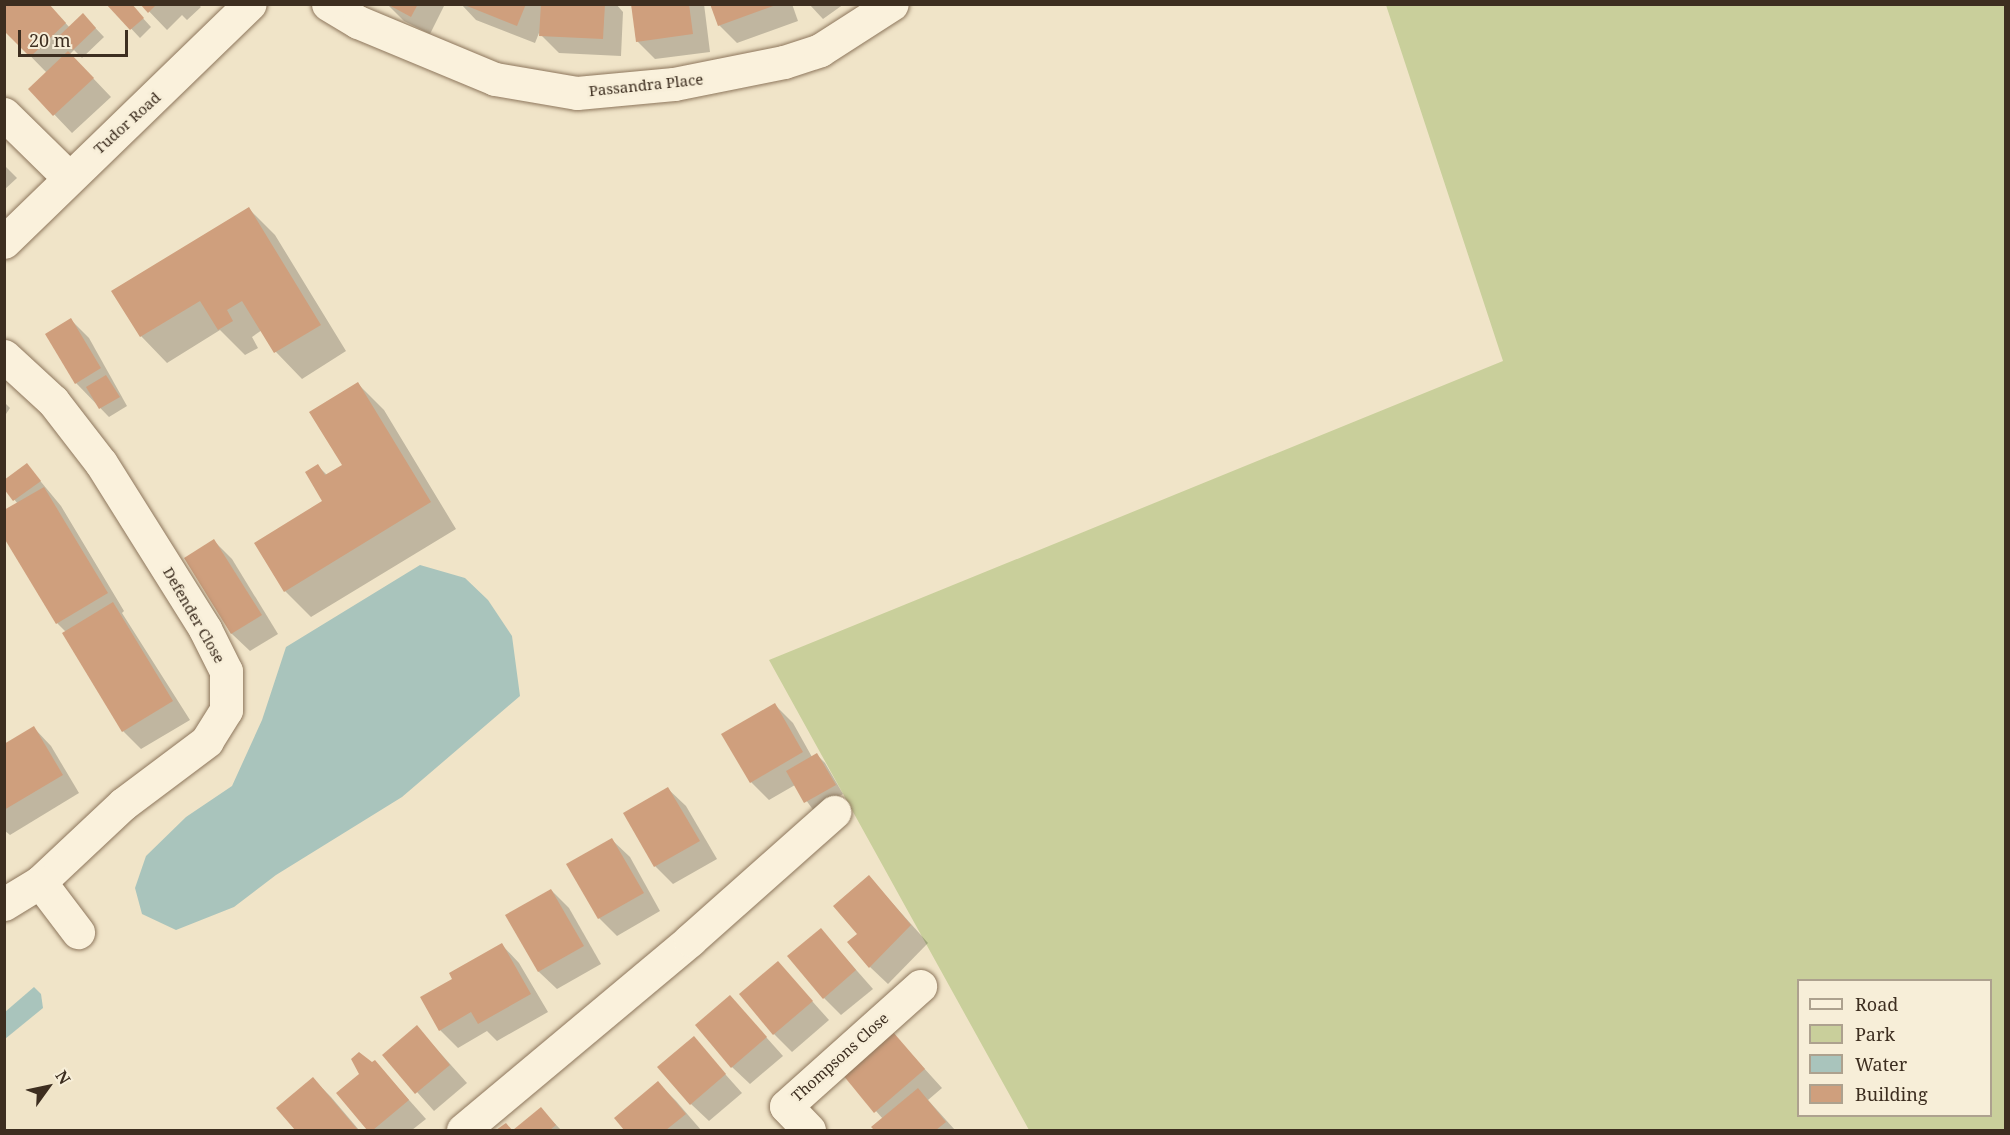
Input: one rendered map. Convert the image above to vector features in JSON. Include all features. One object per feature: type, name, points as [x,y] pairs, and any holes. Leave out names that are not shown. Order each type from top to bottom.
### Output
[{"type":"street","name":"Tudor Road","points":[[4,242],[68,177],[250,4]]},
{"type":"street","name":"Passandra Place","points":[[328,4],[358,22],[495,79],[577,93],[674,84],[784,62],[820,50],[892,4]]},
{"type":"street","points":[[4,114],[68,177]]},
{"type":"street","name":"Defender Close","points":[[4,356],[53,401],[101,463],[205,629],[226,671],[226,710],[207,741],[123,804],[40,882],[4,904]]},
{"type":"street","points":[[463,1131],[690,940],[834,812]]},
{"type":"street","points":[[40,882],[78,932]]},
{"type":"street","name":"Thompsons Close","points":[[809,1131],[786,1106],[920,986]]},
{"type":"green space","points":[[1386,5],[2005,5],[2005,1130],[1029,1130],[769,660],[1503,361]]},
{"type":"water","points":[[420,565],[465,578],[488,600],[512,636],[520,696],[402,797],[276,875],[234,907],[176,930],[142,914],[135,888],[146,856],[186,817],[232,786],[262,720],[286,647]]},
{"type":"water","points":[[34,987],[41,994],[43,1008],[5,1039],[5,1012]]},
{"type":"building","points":[[4,4],[49,4],[66,23],[30,57],[4,31]]},
{"type":"building","points":[[106,4],[132,4],[144,18],[130,30]]},
{"type":"building","points":[[140,4],[157,4],[148,13]]},
{"type":"building","points":[[387,4],[418,4],[411,17]]},
{"type":"building","points":[[462,4],[526,4],[517,26]]},
{"type":"building","points":[[541,4],[605,4],[603,39],[539,36]]},
{"type":"building","points":[[631,4],[689,4],[693,34],[636,42]]},
{"type":"building","points":[[710,4],[776,4],[776,5],[718,26]]},
{"type":"building","points":[[83,13],[96,28],[73,50],[59,36]]},
{"type":"building","points":[[68,51],[94,78],[53,116],[28,89]]},
{"type":"building","points":[[249,207],[321,325],[274,353],[242,301],[227,310],[233,321],[218,330],[200,301],[140,337],[111,291]]},
{"type":"building","points":[[71,318],[101,368],[75,384],[45,334]]},
{"type":"building","points":[[106,375],[120,397],[99,409],[86,387]]},
{"type":"building","points":[[358,382],[431,502],[284,592],[254,543],[322,501],[305,472],[318,464],[325,475],[342,465],[309,412]]},
{"type":"building","points":[[27,463],[41,481],[13,501],[4,489],[4,480]]},
{"type":"building","points":[[44,487],[108,593],[56,624],[4,538],[4,510]]},
{"type":"building","points":[[214,539],[262,615],[231,634],[184,558]]},
{"type":"building","points":[[113,602],[173,701],[122,732],[62,633]]},
{"type":"building","points":[[775,703],[803,752],[750,783],[721,734]]},
{"type":"building","points":[[34,726],[63,775],[4,810],[4,744]]},
{"type":"building","points":[[817,753],[836,785],[804,803],[786,771]]},
{"type":"building","points":[[668,787],[700,841],[654,867],[623,813]]},
{"type":"building","points":[[612,838],[644,893],[598,919],[566,864]]},
{"type":"building","points":[[869,875],[911,925],[869,968],[847,942],[857,934],[833,906]]},
{"type":"building","points":[[551,889],[584,946],[538,972],[505,915]]},
{"type":"building","points":[[821,928],[856,970],[823,999],[787,956]]},
{"type":"building","points":[[502,943],[531,994],[478,1024],[471,1012],[439,1031],[420,997],[452,979],[449,973]]},
{"type":"building","points":[[778,961],[813,1001],[773,1035],[739,994]]},
{"type":"building","points":[[730,995],[767,1037],[731,1068],[695,1025]]},
{"type":"building","points":[[417,1025],[450,1065],[415,1094],[382,1055]]},
{"type":"building","points":[[893,1032],[925,1069],[874,1113],[843,1075]]},
{"type":"building","points":[[694,1036],[726,1074],[690,1105],[657,1067]]},
{"type":"building","points":[[359,1052],[372,1062],[375,1060],[409,1100],[373,1130],[367,1130],[336,1093],[359,1074],[351,1059]]},
{"type":"building","points":[[313,1077],[358,1130],[295,1130],[276,1108]]},
{"type":"building","points":[[658,1081],[686,1114],[666,1130],[624,1130],[614,1118]]},
{"type":"building","points":[[918,1088],[946,1122],[936,1130],[874,1130],[871,1127]]},
{"type":"building","points":[[541,1107],[556,1125],[550,1130],[513,1130]]},
{"type":"building","points":[[506,1123],[512,1130],[496,1130]]}]
